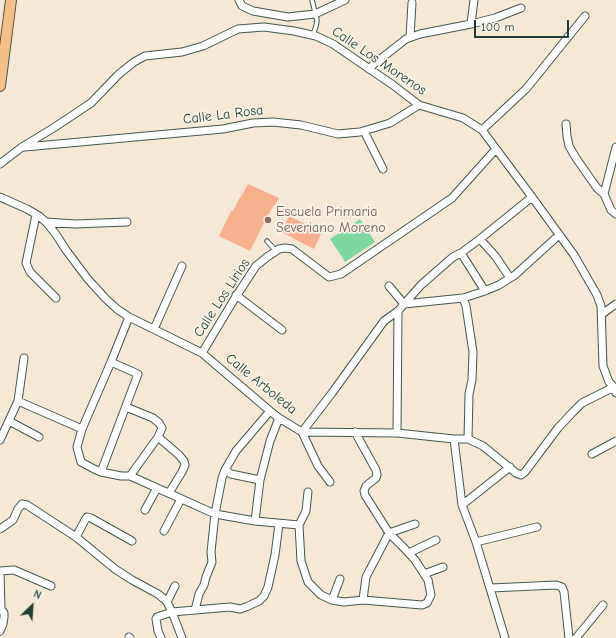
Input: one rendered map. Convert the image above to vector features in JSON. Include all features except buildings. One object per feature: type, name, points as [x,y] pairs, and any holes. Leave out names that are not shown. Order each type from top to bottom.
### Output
[{"type":"main road","points":[[0,86],[10,0]]},
{"type":"street","points":[[239,0],[242,6],[253,11],[288,17],[315,14],[345,0]]},
{"type":"street","points":[[471,24],[474,0]]},
{"type":"street","points":[[410,37],[412,3]]},
{"type":"street","points":[[369,69],[410,37],[495,18],[521,8]]},
{"type":"street","points":[[482,130],[526,89],[585,16]]},
{"type":"street","name":"Calle Los Morenos","points":[[0,164],[22,147],[56,127],[91,103],[119,74],[134,62],[145,56],[182,52],[204,46],[238,29],[264,27],[316,36],[333,44],[420,105],[463,118],[482,130],[574,255],[597,295],[602,314],[603,366],[609,382],[615,389]]},
{"type":"street","name":"Calle La Rosa","points":[[22,147],[223,129],[253,123],[273,122],[301,125],[338,134],[360,132],[390,123],[420,105]]},
{"type":"street","points":[[566,124],[569,146],[597,188],[604,194],[611,210],[616,214]]},
{"type":"street","points":[[364,131],[384,169]]},
{"type":"street","points":[[604,194],[616,146]]},
{"type":"street","points":[[276,251],[285,248],[292,249],[329,277],[341,274],[452,198],[496,149]]},
{"type":"street","name":"Calle Arboleda","points":[[0,197],[27,209],[46,222],[56,233],[66,250],[87,278],[117,309],[129,317],[202,353],[270,411],[302,432],[397,433],[468,439],[483,446],[516,473],[521,475],[525,472],[558,428],[582,403],[615,389]]},
{"type":"street","points":[[330,482],[318,466],[302,432],[384,321],[398,311],[421,285],[453,257],[480,239],[532,197]]},
{"type":"street","points":[[36,215],[26,263],[30,272],[56,298]]},
{"type":"street","points":[[46,222],[75,224],[127,222]]},
{"type":"street","points":[[404,304],[463,298],[499,285],[510,278],[560,235]]},
{"type":"street","points":[[480,239],[496,257],[510,278]]},
{"type":"street","name":"Calle Los Lirios","points":[[202,353],[236,295],[256,266],[276,251]]},
{"type":"street","points":[[461,253],[485,291]]},
{"type":"street","points":[[154,329],[182,266]]},
{"type":"street","points":[[389,286],[404,304]]},
{"type":"street","points":[[236,295],[282,330]]},
{"type":"street","points":[[463,298],[466,306],[473,352],[472,380],[469,394],[468,439]]},
{"type":"street","points":[[602,314],[616,304]]},
{"type":"street","points":[[397,433],[398,311]]},
{"type":"street","points":[[129,317],[82,429],[77,447],[81,462],[101,472],[121,476],[130,476],[215,514],[255,521],[299,525]]},
{"type":"street","points":[[0,440],[18,401],[24,358]]},
{"type":"street","points":[[101,472],[138,374],[111,362]]},
{"type":"street","points":[[18,401],[82,429]]},
{"type":"street","points":[[126,407],[154,418],[162,428],[158,437],[130,476]]},
{"type":"street","points":[[195,610],[199,594],[204,585],[212,562],[211,552],[215,514],[225,470],[236,451],[270,411]]},
{"type":"street","points":[[255,521],[260,480],[270,441],[279,418]]},
{"type":"street","points":[[9,421],[39,437]]},
{"type":"street","points":[[308,492],[306,511],[299,525],[301,561],[308,582],[321,596],[344,602],[363,600],[422,605],[427,602],[431,595],[428,580],[409,553],[389,533],[365,495],[364,491],[366,486],[376,478],[377,475],[376,470],[355,432]]},
{"type":"street","points":[[158,437],[179,455],[184,461],[185,465],[169,493]]},
{"type":"street","points":[[454,439],[462,505],[491,588],[505,638]]},
{"type":"street","points":[[592,454],[616,441]]},
{"type":"street","points":[[462,505],[510,467]]},
{"type":"street","points":[[225,470],[230,474],[260,480]]},
{"type":"street","points":[[145,510],[157,488]]},
{"type":"street","points":[[164,531],[181,499]]},
{"type":"street","points":[[0,529],[14,520],[18,509],[22,504],[27,505],[76,537],[115,569],[158,594],[167,602],[182,638]]},
{"type":"street","points":[[76,537],[85,520],[87,518],[91,518],[132,541]]},
{"type":"street","points":[[161,638],[158,631],[157,617],[172,612],[230,607],[240,609],[258,601],[264,596],[268,587],[275,555],[278,524]]},
{"type":"street","points":[[363,600],[366,577],[389,533],[415,524]]},
{"type":"street","points":[[476,542],[537,527]]},
{"type":"street","points":[[409,553],[436,540]]},
{"type":"street","points":[[424,574],[443,567]]},
{"type":"street","points":[[0,631],[3,624],[4,613],[1,609],[0,601],[0,571],[14,570],[51,586]]},
{"type":"street","points":[[332,600],[340,579]]},
{"type":"street","points":[[491,588],[556,585],[562,587],[564,592],[569,638]]},
{"type":"street","points":[[167,602],[175,586]]},
{"type":"street","points":[[576,638],[603,605]]},
{"type":"lane","points":[[312,0],[316,20],[313,35]]},
{"type":"lane","points":[[267,241],[276,251]]},
{"type":"green space","points":[[360,219],[375,242],[345,262],[330,239]]},
{"type":"place","name":"Escuela Primaria Severiano Moreno","points":[[268,220]]}]
